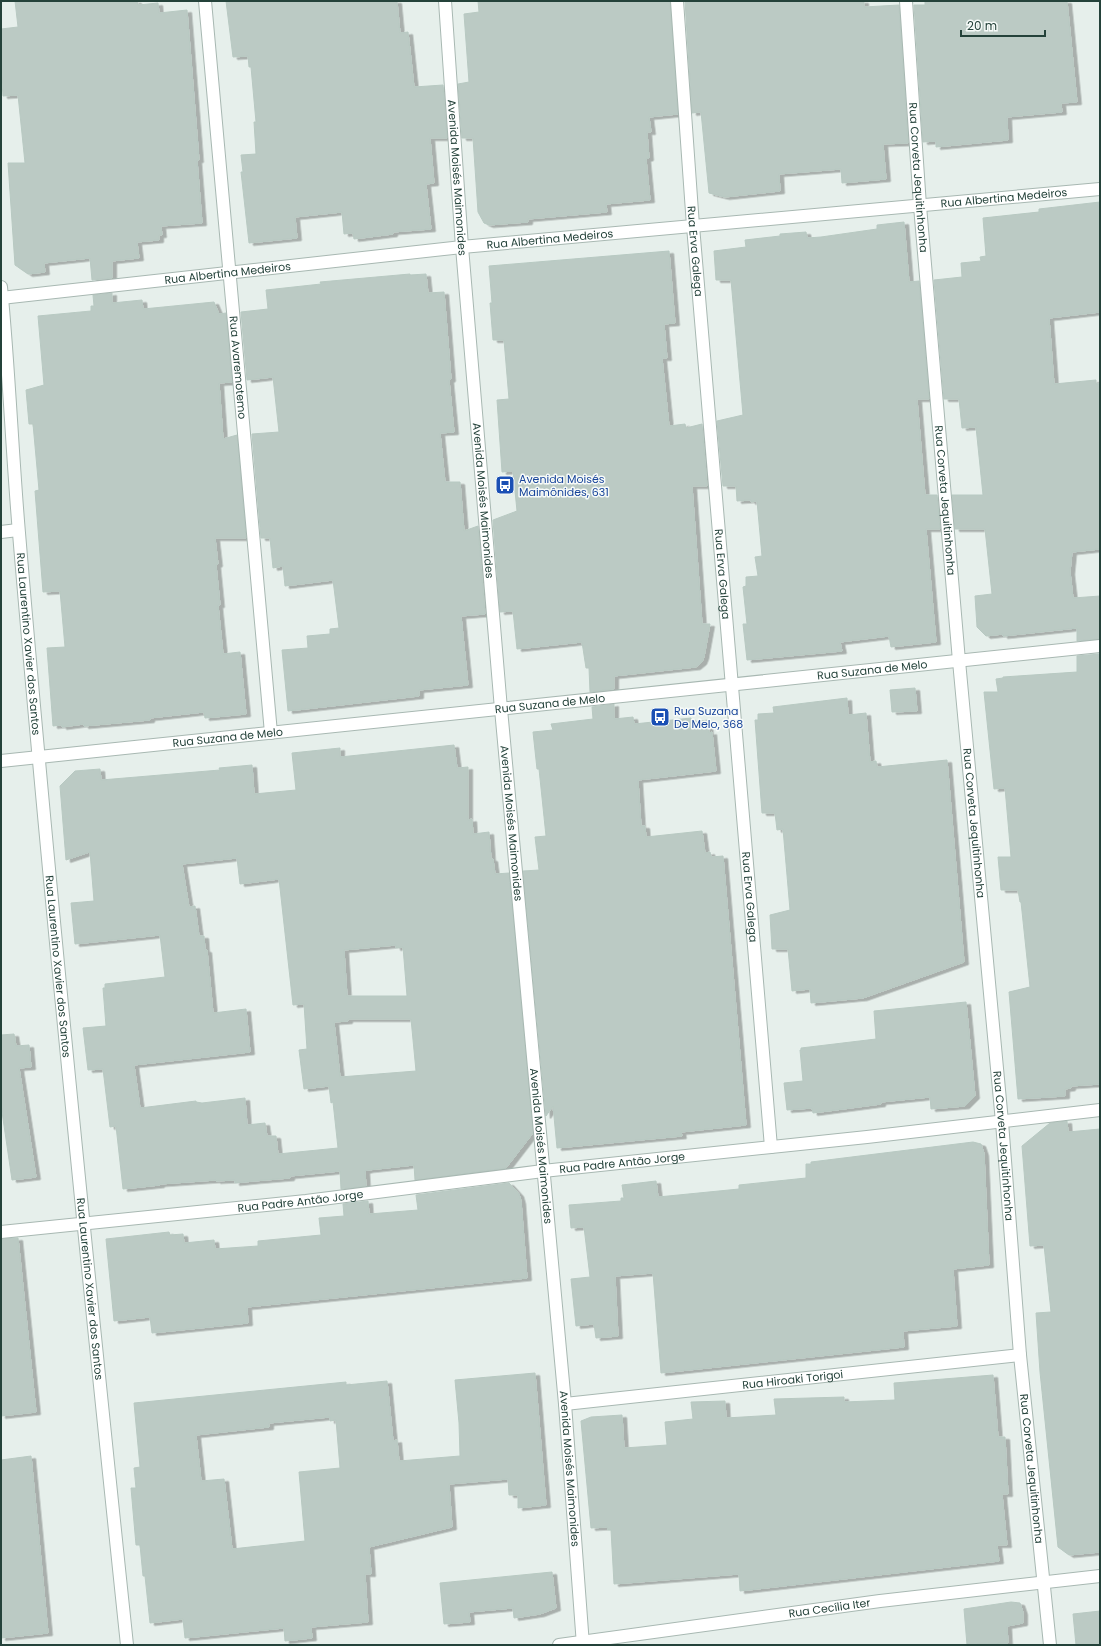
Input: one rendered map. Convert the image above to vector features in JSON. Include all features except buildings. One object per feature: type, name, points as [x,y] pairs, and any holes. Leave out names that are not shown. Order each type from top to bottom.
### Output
[{"type":"street","name":"Rua Avaremotemo","points":[[205,1],[270,733]]},
{"type":"street","name":"Avenida Moisés Maimonides","points":[[445,1],[462,248],[501,709],[565,1404],[583,1644]]},
{"type":"street","name":"Rua Erva Galega","points":[[677,1],[693,226],[770,1147]]},
{"type":"street","name":"Rua Corveta Jequitinhonha","points":[[906,1],[920,206],[959,661],[1002,1122],[1020,1355],[1050,1645]]},
{"type":"street","name":"Rua Albertina Medeiros","points":[[1,294],[230,273],[462,248],[1100,189]]},
{"type":"street","name":"Rua Laurentino Xavier dos Santos","points":[[1,294],[18,530],[39,757],[83,1224],[127,1645]]},
{"type":"street","points":[[1,532],[18,530]]},
{"type":"street","name":"Rua Suzana de Melo","points":[[1,761],[1100,646]]},
{"type":"street","name":"Rua Padre Antão Jorge","points":[[1,1232],[306,1200],[543,1171],[1002,1122],[1100,1110]]},
{"type":"street","name":"Rua Hiroaki Torigoi","points":[[565,1404],[1020,1355]]},
{"type":"street","name":"Rua Cecília Iter","points":[[560,1645],[583,1644],[880,1601],[1100,1576]]},
{"type":"place","name":"Avenida Moisés Maimônides, 631","points":[[505,485]]},
{"type":"place","name":"Rua Suzana De Melo, 368","points":[[660,717]]}]
